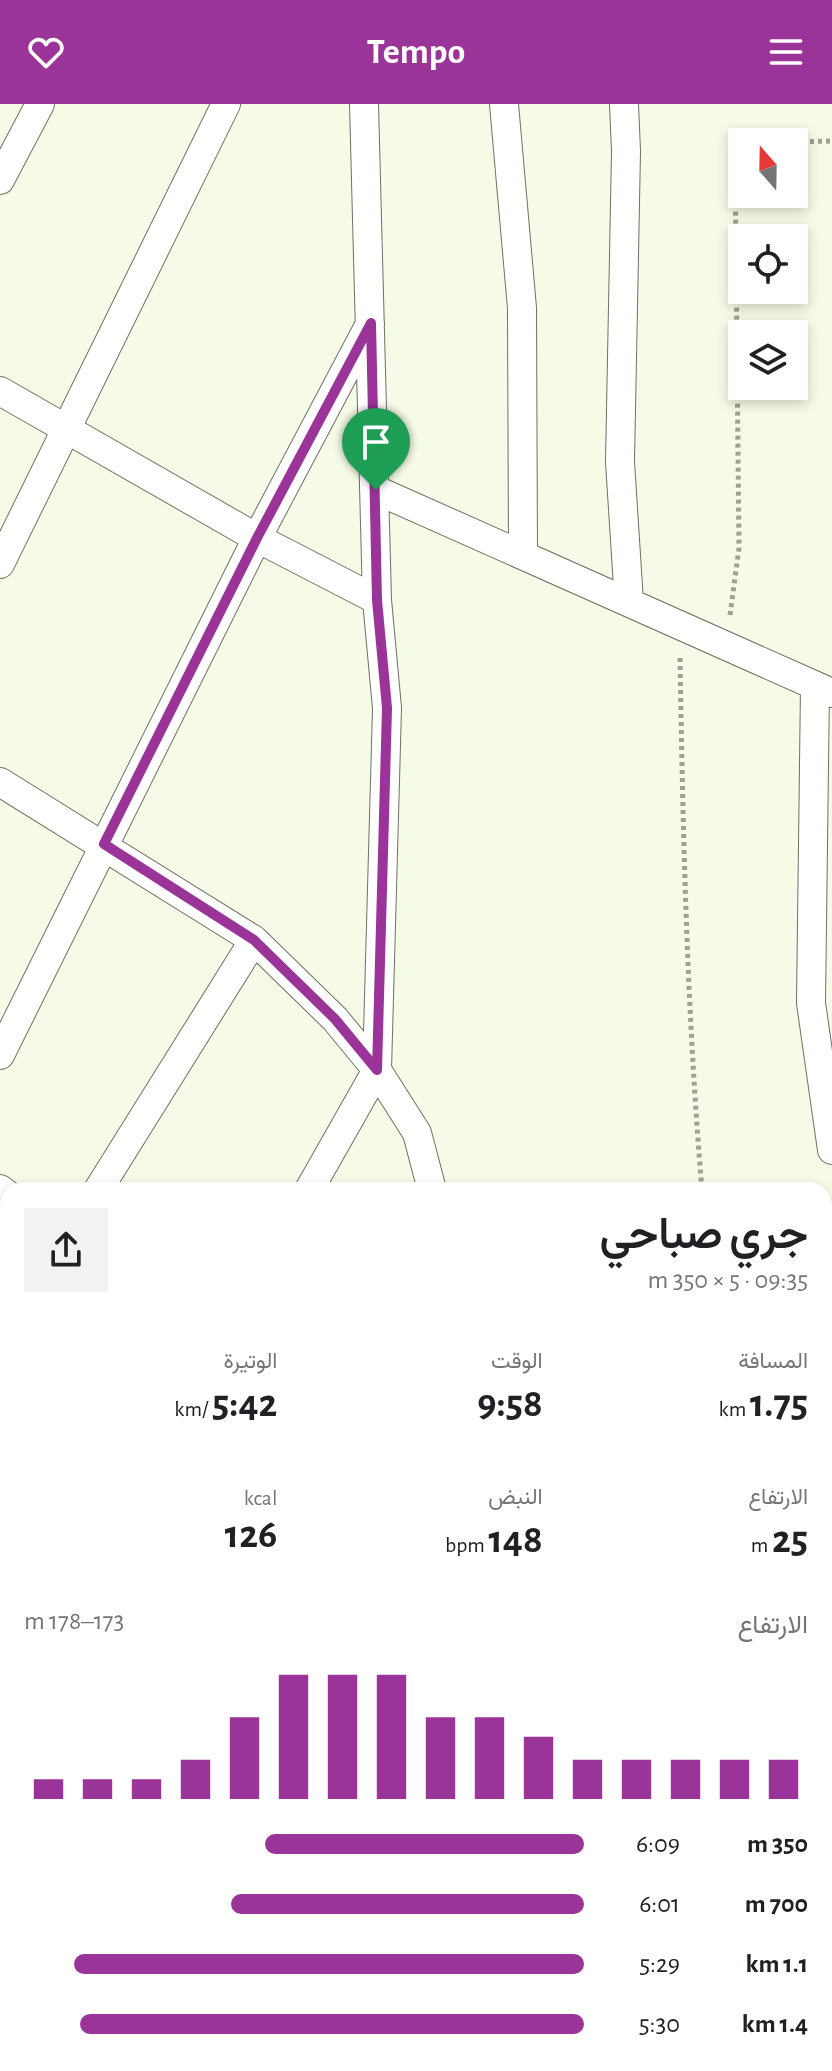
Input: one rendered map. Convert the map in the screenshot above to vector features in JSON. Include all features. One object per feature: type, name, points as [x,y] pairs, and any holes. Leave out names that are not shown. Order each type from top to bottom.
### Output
[{"type":"street","points":[[0,180],[40,104]]},
{"type":"street","points":[[0,564],[226,104]]},
{"type":"street","points":[[314,1182],[377,1070],[387,708],[377,600],[364,104]]},
{"type":"street","points":[[504,104],[522,308],[523,555]]},
{"type":"street","points":[[624,104],[626,151],[620,462],[629,602]]},
{"type":"street","points":[[0,1055],[257,538],[371,323]]},
{"type":"street","points":[[0,391],[66,432],[257,538],[377,600]]},
{"type":"street","points":[[376,490],[823,690],[811,1003],[832,1150]]},
{"type":"street","points":[[0,782],[254,940],[335,1019],[377,1070],[417,1133],[430,1182]]},
{"type":"street","points":[[103,1182],[254,940]]},
{"type":"path","points":[[808,142],[832,141]]},
{"type":"path","points":[[726,646],[739,548],[736,208]]},
{"type":"path","points":[[680,625],[684,902],[702,1182]]},
{"type":"route","points":[[371,323],[376,490],[377,600],[387,708],[377,1070],[335,1019],[254,940],[104,844],[257,538],[371,323]]}]
